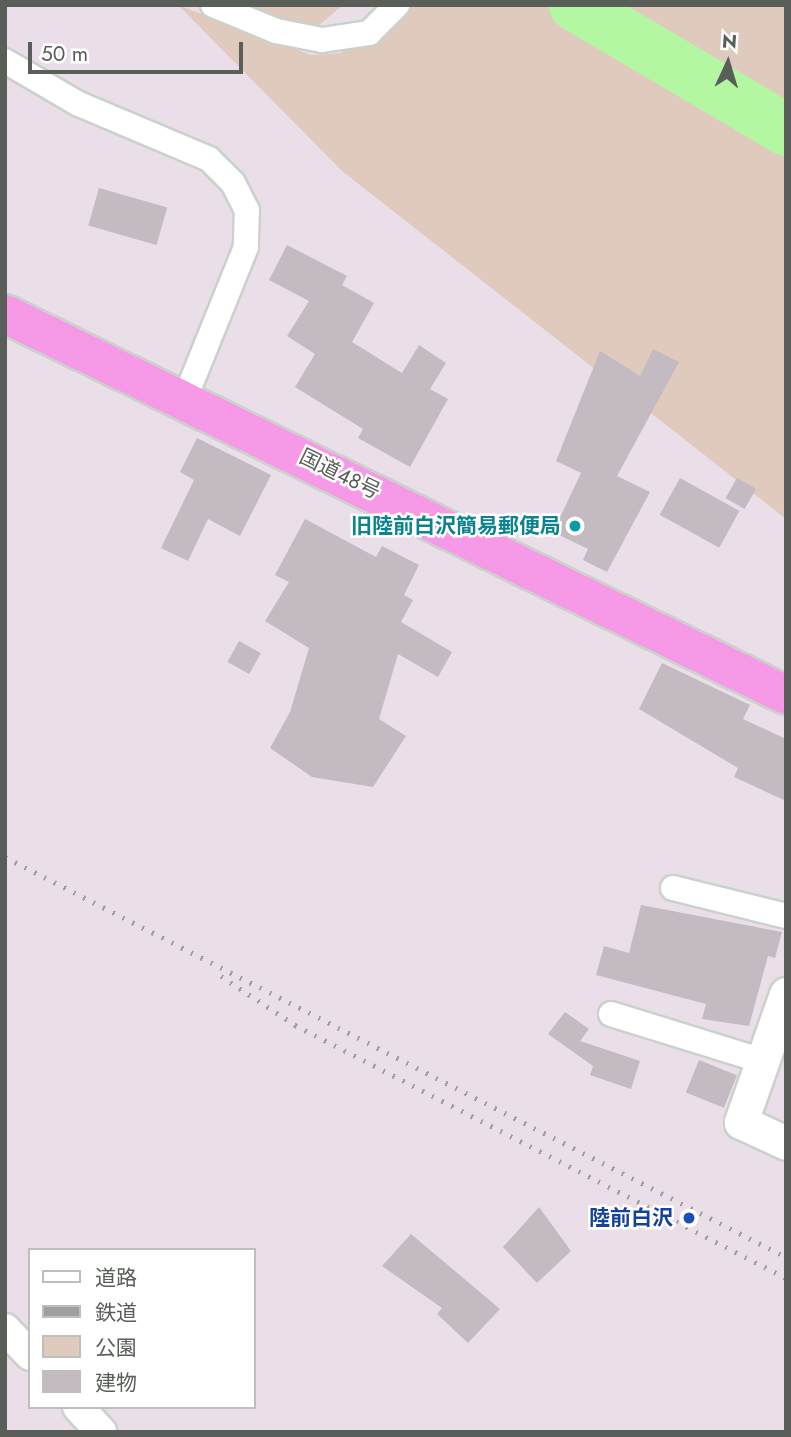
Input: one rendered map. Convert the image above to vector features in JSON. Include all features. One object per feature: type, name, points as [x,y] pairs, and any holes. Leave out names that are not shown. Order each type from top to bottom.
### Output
[{"type":"highway","name":"国道48号","points":[[5,314],[186,398],[786,695]]},
{"type":"main road","points":[[786,994],[741,1122],[786,1143]]},
{"type":"street","points":[[214,5],[300,36],[369,33],[397,5]]},
{"type":"street","points":[[5,61],[79,104],[209,159],[233,183],[247,210],[246,247],[186,398]]},
{"type":"street","points":[[673,888],[786,916]]},
{"type":"street","points":[[611,1014],[763,1060]]},
{"type":"street","points":[[5,1329],[28,1353]]},
{"type":"street","points":[[80,1409],[101,1432]]},
{"type":"green space","points":[[178,5],[311,55],[341,53],[383,5],[786,5],[786,519],[342,171]]},
{"type":"green space","points":[[234,5],[343,5],[312,31]]},
{"type":"building","points":[[99,188],[167,208],[156,245],[88,225]]},
{"type":"building","points":[[287,245],[347,276],[342,285],[374,303],[352,342],[402,373],[419,345],[446,363],[430,389],[448,399],[410,467],[358,438],[363,429],[295,387],[315,354],[287,336],[309,301],[269,280]]},
{"type":"building","points":[[653,349],[679,362],[617,476],[650,492],[607,572],[583,560],[588,549],[553,532],[581,473],[556,461],[600,351],[640,376]]},
{"type":"building","points":[[197,438],[271,475],[240,536],[208,519],[188,561],[161,548],[194,480],[180,472]]},
{"type":"building","points":[[680,478],[739,511],[719,548],[660,515]]},
{"type":"building","points":[[737,478],[756,489],[745,509],[726,498]]},
{"type":"building","points":[[305,519],[376,557],[382,546],[419,565],[404,595],[413,600],[401,622],[452,652],[438,677],[398,654],[379,719],[406,736],[373,787],[312,777],[270,748],[290,712],[309,648],[265,621],[289,582],[275,575]]},
{"type":"building","points":[[239,641],[261,653],[249,674],[227,662]]},
{"type":"building","points":[[662,663],[750,705],[743,719],[786,739],[786,801],[734,777],[738,768],[639,709]]},
{"type":"building","points":[[641,905],[782,932],[775,958],[768,956],[749,1026],[702,1019],[706,1004],[596,975],[604,946],[629,953]]},
{"type":"building","points":[[565,1012],[589,1029],[580,1041],[640,1061],[631,1089],[590,1075],[593,1066],[548,1034]]},
{"type":"building","points":[[699,1060],[737,1075],[724,1108],[686,1092]]},
{"type":"building","points":[[539,1207],[571,1251],[537,1283],[503,1247]]},
{"type":"building","points":[[411,1234],[500,1309],[468,1343],[437,1314],[442,1308],[382,1266]]},
{"type":"waterway","points":[[575,5],[786,130]]},
{"type":"railway","points":[[5,857],[786,1257]]},
{"type":"railway","points":[[221,976],[295,1025],[786,1278]]},
{"type":"place","name":"旧陸前白沢簡易郵便局","points":[[575,526]]},
{"type":"place","name":"陸前白沢","points":[[689,1218]]}]
